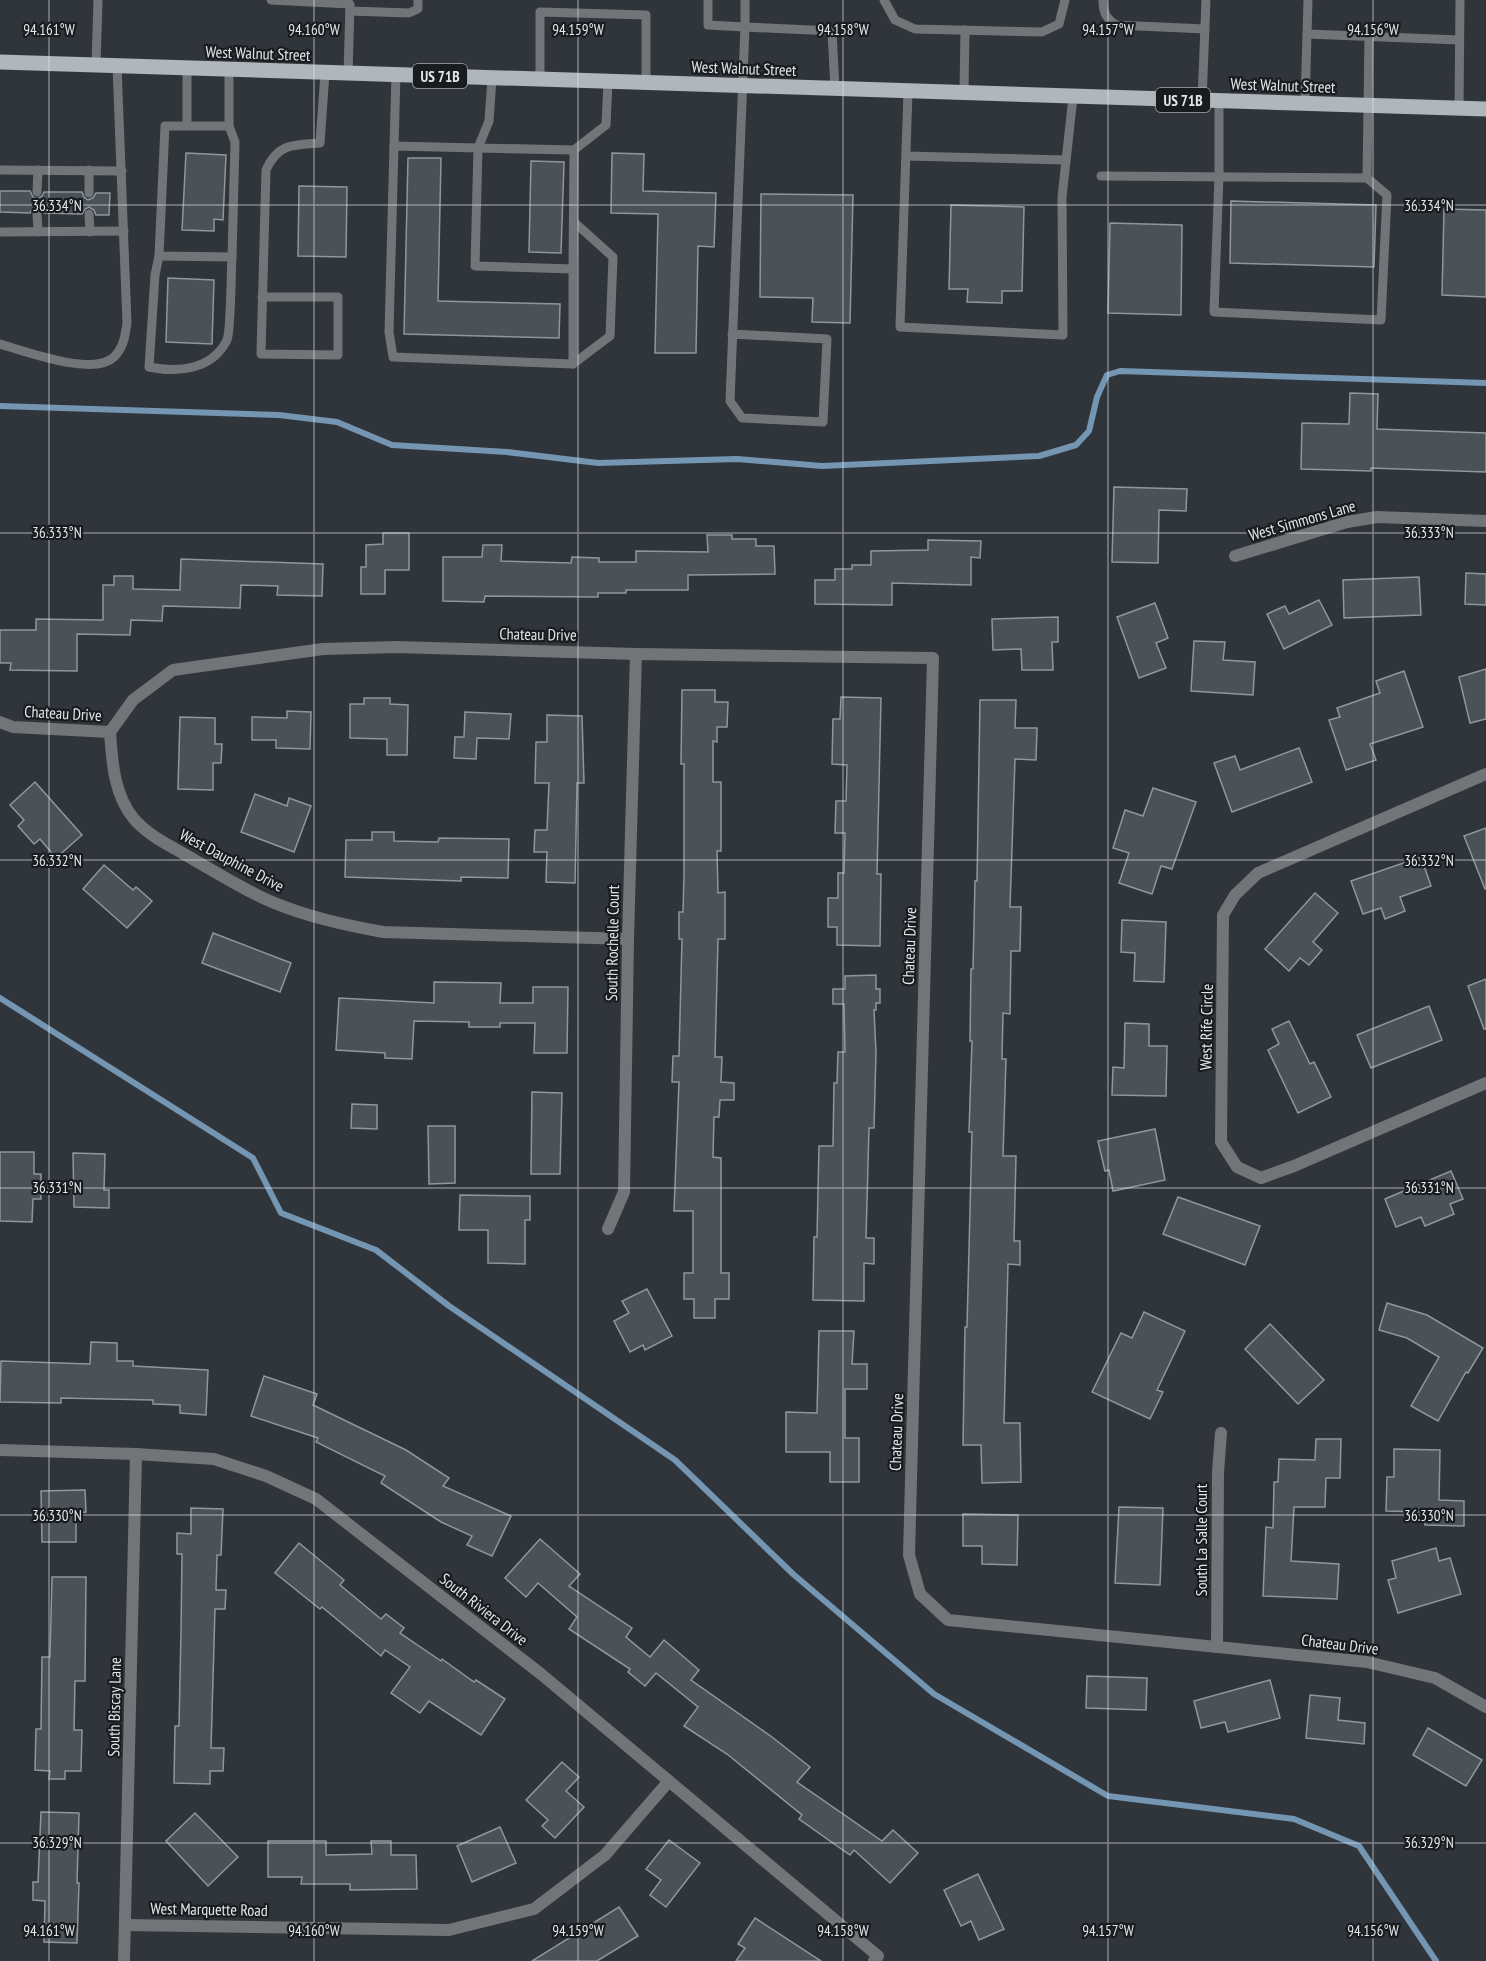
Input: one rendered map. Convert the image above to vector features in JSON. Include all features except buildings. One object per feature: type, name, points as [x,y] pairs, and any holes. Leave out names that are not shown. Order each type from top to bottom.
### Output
[{"type":"main road","name":"West Walnut Street","points":[[0,62],[1486,109]]},
{"type":"street","name":"West Simmons Lane","points":[[1235,556],[1347,522],[1377,517],[1486,521]]},
{"type":"street","name":"Chateau Drive","points":[[0,722],[13,727],[110,732],[133,700],[172,670],[322,649],[396,647],[636,654],[933,658],[909,1555],[920,1594],[948,1620],[1367,1662],[1436,1678],[1486,1707]]},
{"type":"street","name":"South Rochelle Court","points":[[608,1229],[624,1192],[636,654]]},
{"type":"street","name":"Chateau Drive","points":[[0,731],[13,727]]},
{"type":"street","name":"West Dauphine Drive","points":[[110,732],[112,769],[122,798],[133,818],[153,837],[270,901],[319,918],[383,932],[628,939]]},
{"type":"street","name":"West Rife Circle","points":[[1486,774],[1258,873],[1235,895],[1223,915],[1221,1142],[1237,1167],[1261,1178],[1486,1083]]},
{"type":"street","name":"South La Salle Court","points":[[1217,1647],[1218,1472],[1221,1433]]},
{"type":"street","name":"South Riviera Drive","points":[[0,1450],[214,1459],[266,1476],[316,1499],[541,1674],[876,1959]]},
{"type":"street","name":"South Biscay Lane","points":[[124,1961],[136,1454]]},
{"type":"street","name":"West Marquette Road","points":[[125,1925],[449,1930],[534,1909],[605,1855],[669,1781]]},
{"type":"lane","points":[[96,66],[98,0]]},
{"type":"lane","points":[[271,0],[350,5],[410,13],[418,9],[418,0]]},
{"type":"lane","points":[[708,0],[708,25],[832,31],[835,89]]},
{"type":"lane","points":[[732,334],[827,339],[823,422],[742,418],[730,401],[732,334],[745,27],[745,0]]},
{"type":"lane","points":[[884,0],[895,20],[915,29],[1042,32],[1059,24],[1065,0]]},
{"type":"lane","points":[[1103,0],[1103,10],[1108,19],[1116,25],[1205,29]]},
{"type":"lane","points":[[1202,100],[1206,0]]},
{"type":"lane","points":[[1305,104],[1308,0]]},
{"type":"lane","points":[[1458,108],[1460,0]]},
{"type":"lane","points":[[348,74],[350,5]]},
{"type":"lane","points":[[540,80],[540,12],[646,15],[646,83]]},
{"type":"lane","points":[[964,93],[965,30]]},
{"type":"lane","points":[[1307,34],[1459,40]]},
{"type":"lane","points":[[1367,178],[1369,36]]},
{"type":"lane","points":[[0,344],[64,363],[90,365],[113,359],[124,343],[127,322],[117,66]]},
{"type":"lane","points":[[187,68],[187,126]]},
{"type":"lane","points":[[229,70],[229,126],[235,142],[227,339],[210,360],[188,370],[150,368],[155,275],[159,256],[165,126],[229,126]]},
{"type":"lane","points":[[262,297],[338,297],[338,355],[261,354],[262,297],[266,170],[271,158],[278,150],[291,146],[320,143],[325,73]]},
{"type":"lane","points":[[396,75],[389,332],[393,357],[573,364],[610,336],[613,257],[574,222]]},
{"type":"lane","points":[[492,78],[489,121],[478,148],[475,266],[573,268]]},
{"type":"lane","points":[[394,146],[574,150],[606,125],[608,82]]},
{"type":"lane","points":[[908,92],[900,327],[1063,335],[1062,197],[1073,97]]},
{"type":"lane","points":[[1101,176],[1219,176],[1367,178],[1387,195],[1381,320],[1214,312],[1219,176],[1219,101]]},
{"type":"lane","points":[[573,364],[574,150]]},
{"type":"lane","points":[[906,156],[1066,160]]},
{"type":"lane","points":[[0,170],[122,171]]},
{"type":"lane","points":[[37,192],[38,170]]},
{"type":"lane","points":[[88,193],[89,170]]},
{"type":"lane","points":[[37,213],[38,232]]},
{"type":"lane","points":[[89,214],[90,232]]},
{"type":"lane","points":[[0,232],[123,231]]},
{"type":"lane","points":[[159,256],[232,257]]},
{"type":"waterway","points":[[0,406],[279,415],[337,422],[392,445],[507,452],[598,463],[737,459],[822,466],[1039,456],[1076,445],[1089,431],[1097,397],[1107,375],[1120,371],[1486,383]]},
{"type":"waterway","points":[[0,998],[253,1158],[281,1213],[376,1250],[449,1306],[675,1460],[793,1574],[934,1694],[1108,1796],[1294,1819],[1359,1846],[1436,1961]]}]
